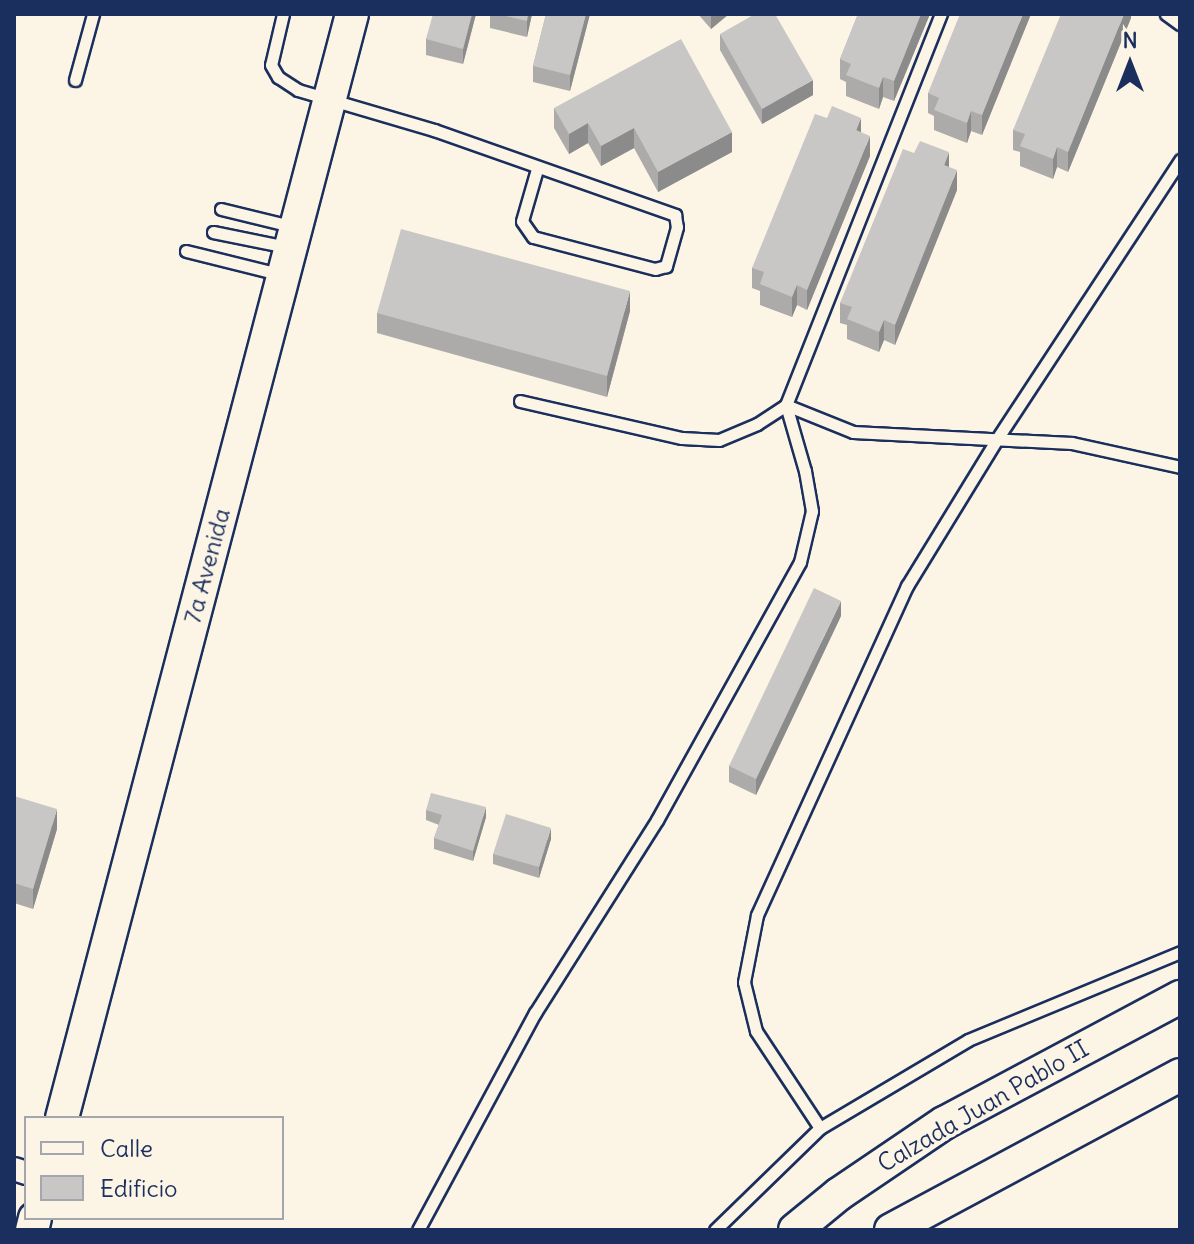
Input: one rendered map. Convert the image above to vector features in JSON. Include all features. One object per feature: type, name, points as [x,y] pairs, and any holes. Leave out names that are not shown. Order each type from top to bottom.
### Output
[{"type":"main road","name":"7a Avenida","points":[[63,1116],[352,14]]},
{"type":"main road","name":"Calzada Juan Pablo II","points":[[795,1230],[877,1167],[944,1123],[1180,997]]},
{"type":"main road","points":[[891,1230],[1180,1075]]},
{"type":"lane","points":[[75,80],[93,14]]},
{"type":"lane","points":[[283,14],[271,65],[278,77],[298,90],[434,130],[537,169],[675,215],[677,227],[666,266],[655,269],[533,237],[522,221],[537,169]]},
{"type":"lane","points":[[520,401],[682,438],[719,440],[757,424],[786,405],[941,14]]},
{"type":"lane","points":[[1166,14],[1180,24]]},
{"type":"lane","points":[[820,1128],[756,1031],[744,982],[757,915],[907,586],[997,439],[1180,160]]},
{"type":"lane","points":[[221,209],[290,250]]},
{"type":"lane","points":[[213,232],[290,250]]},
{"type":"lane","points":[[186,251],[290,250]]},
{"type":"lane","points":[[786,405],[853,432],[1072,443],[1180,467]]},
{"type":"lane","points":[[418,1230],[535,1013],[657,820],[800,562],[812,511],[805,471],[786,405]]},
{"type":"lane","points":[[715,1230],[820,1128],[968,1040],[1180,952]]},
{"type":"building","points":[[433,14],[472,14],[463,49],[426,39]]},
{"type":"building","points":[[497,14],[528,14],[527,21]]},
{"type":"building","points":[[546,14],[586,14],[570,75],[533,66]]},
{"type":"building","points":[[755,14],[775,14],[813,80],[762,109],[720,34]]},
{"type":"building","points":[[858,14],[921,14],[894,81],[883,77],[879,88],[846,75],[851,64],[840,59]]},
{"type":"building","points":[[960,14],[1023,14],[982,115],[971,111],[967,123],[934,110],[939,98],[928,93]]},
{"type":"building","points":[[1061,14],[1124,14],[1068,152],[1057,147],[1053,159],[1020,146],[1025,134],[1013,130]]},
{"type":"building","points":[[681,39],[732,132],[658,172],[634,128],[601,146],[588,123],[569,134],[554,108]]},
{"type":"building","points":[[832,106],[861,118],[856,130],[870,136],[807,290],[797,285],[792,297],[760,284],[764,272],[752,268],[815,114],[827,118]]},
{"type":"building","points":[[920,141],[949,152],[944,165],[957,170],[895,325],[884,320],[879,332],[847,319],[852,307],[840,303],[903,149],[914,153]]},
{"type":"building","points":[[401,229],[630,291],[607,376],[377,313]]},
{"type":"building","points":[[814,588],[841,601],[756,779],[729,766]]},
{"type":"building","points":[[431,793],[486,807],[473,851],[434,838],[442,815],[426,810]]},
{"type":"building","points":[[14,796],[57,809],[33,889],[14,883]]},
{"type":"building","points":[[506,814],[551,828],[539,867],[493,854]]}]
